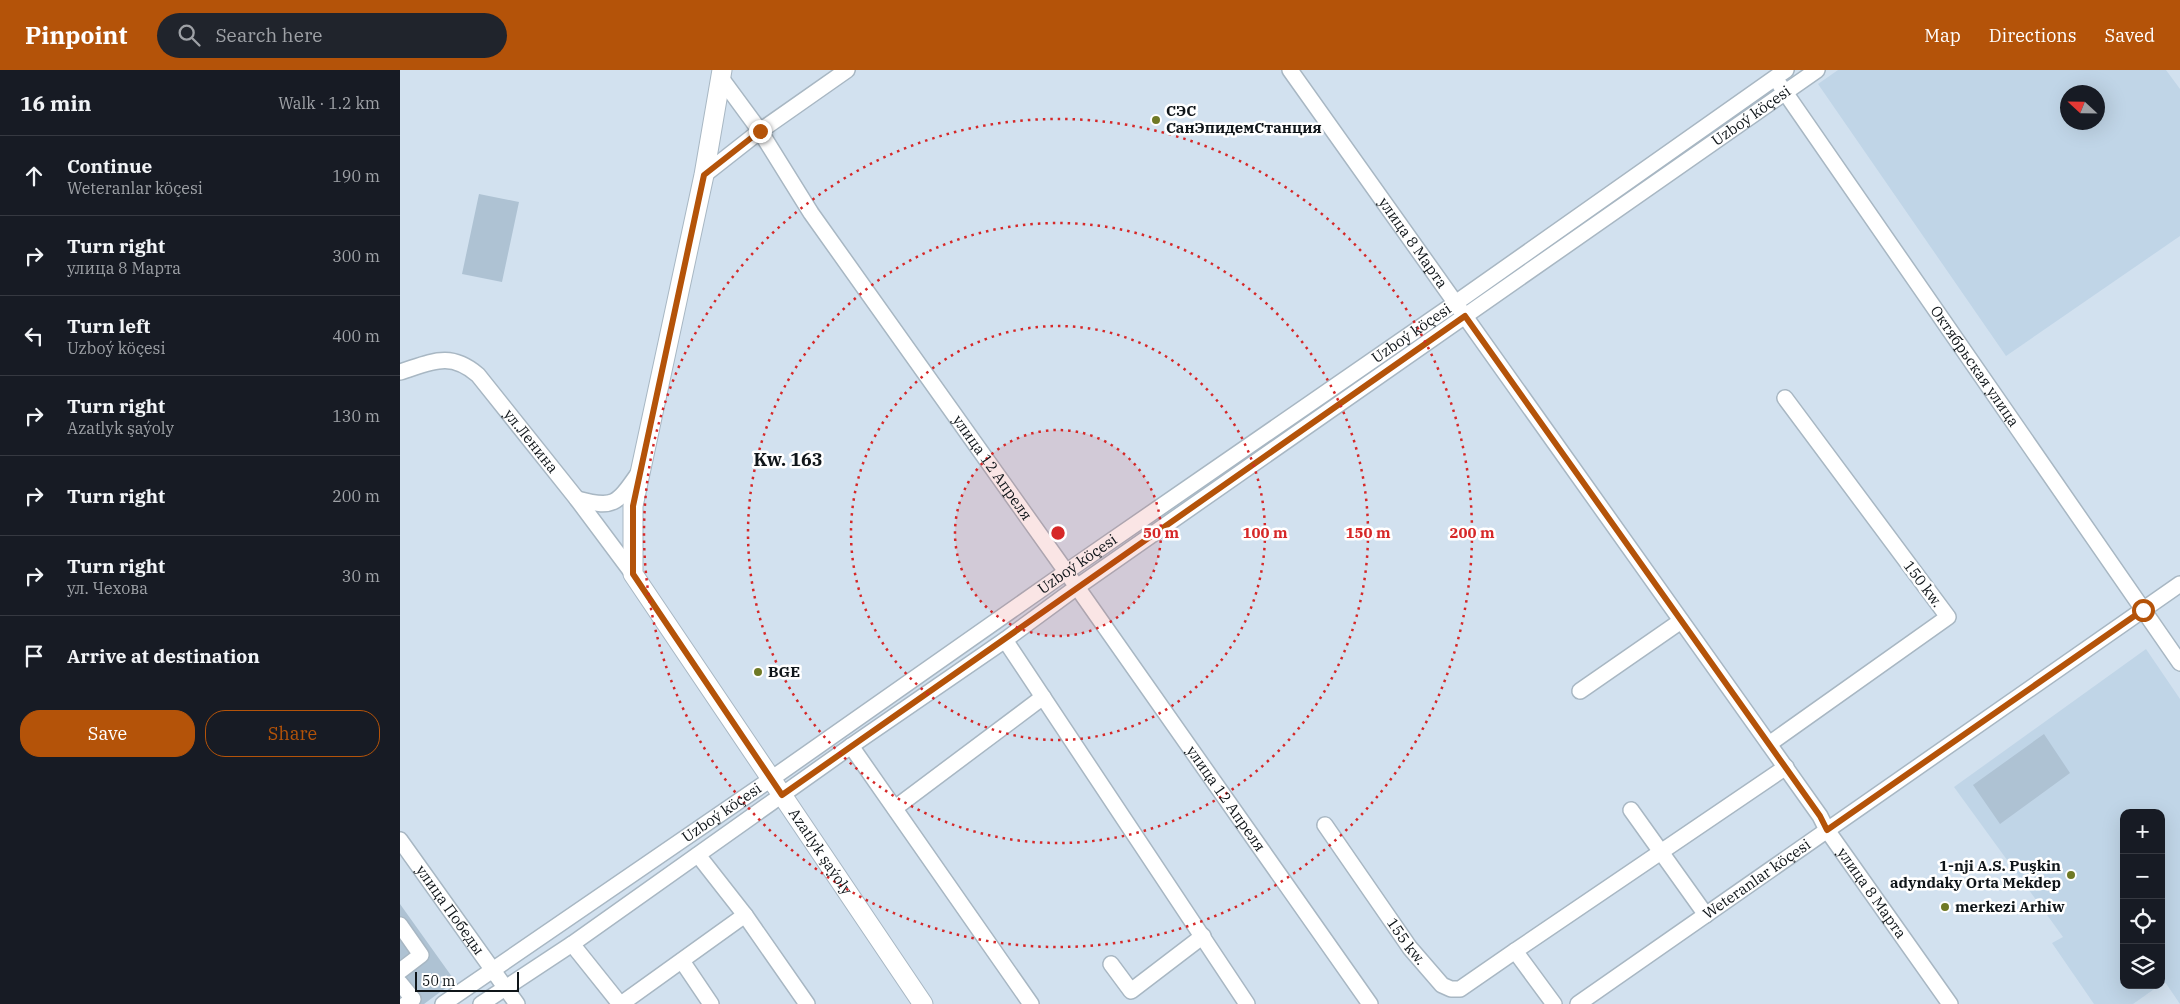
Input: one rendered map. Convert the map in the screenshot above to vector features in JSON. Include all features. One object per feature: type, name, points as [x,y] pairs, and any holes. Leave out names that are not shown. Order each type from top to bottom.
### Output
[{"type":"main road","points":[[633,574],[632,525],[639,473],[704,175],[722,74]]},
{"type":"main road","name":"Azatlyk şaýoly","points":[[633,574],[923,1004]]},
{"type":"street","points":[[704,175],[760,131],[847,70]]},
{"type":"street","name":"улица 8 Марта","points":[[1290,70],[1457,302],[1465,316],[1786,767],[1820,816],[1827,830],[1950,1004]]},
{"type":"street","name":"Uzboý köçesi","points":[[481,1004],[572,944],[851,746],[1005,640],[1077,587],[1817,70]]},
{"type":"street","name":"Uzboý köçesi","points":[[443,1004],[771,779],[1066,572],[1457,302],[1777,72]]},
{"type":"street","name":"Октябрьская улица","points":[[1777,72],[1785,92],[2180,663]]},
{"type":"street","name":"улица 12 Апреля","points":[[722,74],[811,213],[1370,1004]]},
{"type":"street","name":"ул.Ленина","points":[[400,372],[438,360],[453,360],[466,365],[478,375],[577,499],[633,574]]},
{"type":"street","name":"150 kw.","points":[[1769,744],[1948,618],[1786,398]]},
{"type":"street","points":[[577,499],[597,504],[614,502],[622,496],[639,473]]},
{"type":"street","name":"Weteranlar köçesi","points":[[1578,1004],[2180,584]]},
{"type":"street","points":[[1580,691],[1681,621]]},
{"type":"street","points":[[1005,640],[1247,1004]]},
{"type":"street","points":[[895,808],[1044,697]]},
{"type":"street","points":[[851,746],[1031,1004]]},
{"type":"street","name":"155 kw.","points":[[1326,825],[1410,948],[1442,985],[1451,989],[1460,989],[1786,767]]},
{"type":"street","points":[[1631,810],[1706,915]]},
{"type":"street","name":"улица Победы","points":[[400,840],[517,1004]]},
{"type":"street","points":[[698,855],[745,915],[807,1004]]},
{"type":"street","points":[[572,944],[621,1004],[745,915]]},
{"type":"street","points":[[400,925],[421,955],[400,970]]},
{"type":"street","points":[[1111,964],[1131,991],[1202,936]]},
{"type":"street","points":[[1516,951],[1554,1004]]},
{"type":"street","points":[[682,962],[712,1004]]},
{"type":"street","points":[[400,983],[413,999],[406,1004]]},
{"type":"shaded area","points":[[1838,70],[2166,70],[2180,89],[2180,236],[2006,356],[1818,84]]},
{"type":"shaded area","points":[[479,194],[519,202],[502,282],[462,274]]},
{"type":"shaded area","name":"1-nji A.S. Puşkin adyndaky Orta Mekdep","points":[[2146,649],[2180,699],[2180,1004],[2165,982],[2165,809],[2120,809],[2120,989],[2154,989],[2133,1004],[2094,1004],[2052,943],[2063,937],[1954,787]]},
{"type":"shaded area","points":[[2044,734],[2070,773],[2000,824],[1973,785]]},
{"type":"shaded area","points":[[400,904],[455,981],[424,1004],[400,1004]]},
{"type":"place","name":"СЭС СанЭпидемСтанция","points":[[1156,120]]},
{"type":"place","name":"BGE","points":[[758,672]]},
{"type":"place","name":"1-nji A.S. Puşkin adyndaky Orta Mekdep","points":[[2071,875]]},
{"type":"place","name":"merkezi Arhiw","points":[[1945,907]]},
{"type":"district","name":"Kw. 163","points":[[788,460]]},
{"type":"route","points":[[760,131],[704,175],[633,506],[633,574],[782,795],[1465,316],[1820,816],[1827,830],[2143,610]]}]
